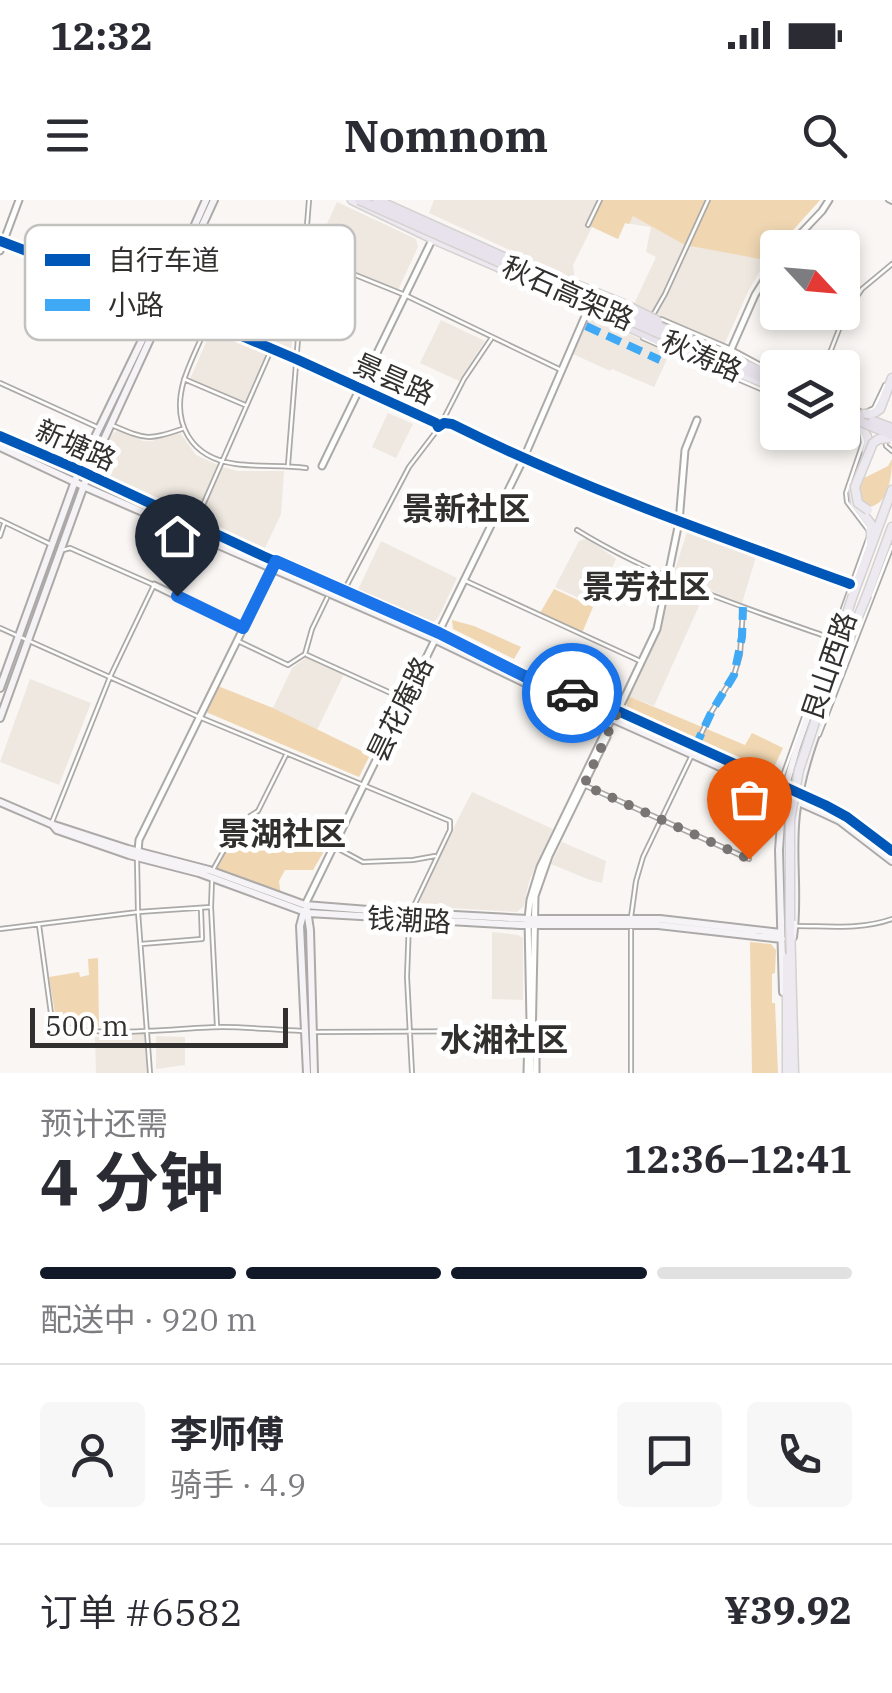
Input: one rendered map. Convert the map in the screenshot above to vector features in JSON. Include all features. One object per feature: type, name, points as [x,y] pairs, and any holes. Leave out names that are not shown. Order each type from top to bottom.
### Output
[{"type":"highway","name":"秋石高架路","points":[[355,200],[760,377]]},
{"type":"highway","name":"秋石高架路","points":[[376,200],[760,377]]},
{"type":"highway","points":[[532,270],[579,285],[730,352]]},
{"type":"highway","points":[[547,284],[574,303],[705,362],[728,368]]},
{"type":"highway","points":[[860,419],[890,432]]},
{"type":"main road","points":[[196,225],[206,200]]},
{"type":"main road","points":[[203,225],[214,200]]},
{"type":"main road","name":"秋涛路","points":[[355,200],[588,309],[760,381]]},
{"type":"main road","name":"秋涛路","points":[[384,200],[730,352],[760,373]]},
{"type":"main road","points":[[0,688],[78,470],[145,340]]},
{"type":"main road","points":[[0,718],[83,486],[148,340]]},
{"type":"main road","points":[[860,418],[880,409],[892,378]]},
{"type":"main road","points":[[890,432],[883,418],[892,387]]},
{"type":"main road","points":[[860,420],[890,432]]},
{"type":"main road","points":[[860,420],[890,432]]},
{"type":"main road","points":[[860,423],[869,442],[852,487],[852,500],[871,524],[871,544]]},
{"type":"main road","points":[[890,432],[873,443],[855,493],[860,506],[874,509],[882,505],[892,490]]},
{"type":"main road","name":"新塘路","points":[[0,436],[275,564]]},
{"type":"main road","name":"新塘路","points":[[0,447],[83,486],[275,564],[783,796],[799,798],[848,817],[892,851]]},
{"type":"main road","name":"艮山西路","points":[[790,1073],[792,944],[785,840],[792,783],[802,744],[892,490]]},
{"type":"main road","name":"艮山西路","points":[[790,923],[790,820],[799,770],[892,527]]},
{"type":"main road","name":"艮山西路","points":[[787,1028],[779,850],[782,786],[836,632],[853,595]]},
{"type":"main road","name":"艮山西路","points":[[790,1073],[790,923],[799,798],[816,730],[867,595]]},
{"type":"main road","name":"新塘路","points":[[693,752],[782,786],[814,809],[840,821],[892,861]]},
{"type":"main road","name":"钱潮路","points":[[0,802],[51,824],[212,874],[305,910],[531,922],[660,919],[782,936]]},
{"type":"main road","points":[[795,824],[814,809]]},
{"type":"main road","name":"昙花庵路","points":[[305,910],[300,926],[310,1073]]},
{"type":"street","points":[[0,251],[19,200]]},
{"type":"street","points":[[307,225],[309,200]]},
{"type":"street","points":[[588,225],[600,200]]},
{"type":"street","points":[[653,315],[708,200]]},
{"type":"street","points":[[804,230],[829,200]]},
{"type":"street","points":[[322,466],[440,224]]},
{"type":"street","points":[[831,350],[846,314],[862,290],[892,264]]},
{"type":"street","points":[[355,275],[562,370]]},
{"type":"street","points":[[595,294],[607,295],[730,352],[760,287]]},
{"type":"street","name":"昙花庵路","points":[[305,910],[333,845],[523,460],[595,294]]},
{"type":"street","points":[[588,309],[675,353],[760,379]]},
{"type":"street","points":[[347,585],[409,467],[443,422],[464,379],[492,338]]},
{"type":"street","points":[[200,340],[184,379],[180,409],[184,429],[196,448],[223,462],[306,468]]},
{"type":"street","name":"景昙路","points":[[252,340],[437,425]]},
{"type":"street","points":[[288,465],[297,340]]},
{"type":"street","points":[[194,524],[271,348]]},
{"type":"street","points":[[860,417],[874,408],[892,370]]},
{"type":"street","points":[[184,379],[247,406]]},
{"type":"street","points":[[0,384],[99,428]]},
{"type":"street","points":[[531,1047],[534,1024],[530,900],[540,867],[657,630],[680,522],[685,450],[697,420]]},
{"type":"street","name":"景昙路","points":[[443,422],[523,460],[850,584]]},
{"type":"street","points":[[111,424],[150,439],[184,429]]},
{"type":"street","points":[[890,432],[886,446],[892,451]]},
{"type":"street","points":[[782,786],[869,532],[847,502],[848,484],[860,450]]},
{"type":"street","points":[[0,536],[2,521],[52,544]]},
{"type":"street","points":[[577,530],[619,556],[668,578],[831,638]]},
{"type":"street","points":[[65,536],[70,548]]},
{"type":"street","points":[[812,749],[892,546]]},
{"type":"street","points":[[60,550],[70,548],[243,628]]},
{"type":"street","points":[[150,1073],[138,912],[139,840],[275,564]]},
{"type":"street","points":[[465,580],[642,662]]},
{"type":"street","points":[[51,824],[110,677],[154,585]]},
{"type":"street","points":[[237,640],[288,665],[305,654],[327,598]]},
{"type":"street","points":[[631,1073],[631,921],[638,872],[712,711],[734,675],[743,607]]},
{"type":"street","points":[[0,628],[199,717],[450,820],[450,830],[409,917],[407,978],[412,1073]]},
{"type":"street","points":[[305,654],[406,700]]},
{"type":"street","points":[[532,1073],[529,1031],[535,896],[542,872],[615,717]]},
{"type":"street","points":[[217,1027],[212,874],[239,823],[258,811],[287,753]]},
{"type":"street","points":[[584,785],[749,859]]},
{"type":"street","points":[[333,845],[362,862],[436,856]]},
{"type":"street","points":[[141,944],[202,939],[202,908]]},
{"type":"street","points":[[0,929],[138,912],[211,908]]},
{"type":"street","points":[[790,923],[851,927],[892,919]]},
{"type":"street","points":[[40,925],[52,1021],[61,1026],[92,1031],[217,1027],[309,1032],[529,1031]]},
{"type":"street","points":[[532,1073],[534,1024]]},
{"type":"street","points":[[529,1031],[526,1037],[532,1073]]},
{"type":"shaded area","points":[[434,200],[820,200],[793,230],[760,230],[760,271],[724,345],[634,304],[656,257],[646,252],[651,227],[625,223],[618,239],[592,227],[573,265],[575,280],[429,213]]},
{"type":"shaded area","points":[[600,200],[820,200],[793,230],[760,230],[760,259],[685,245],[633,216],[618,239],[588,225]]},
{"type":"shaded area","points":[[337,202],[416,239],[418,247],[398,290],[355,272],[355,225],[326,225]]},
{"type":"shaded area","points":[[589,315],[670,353],[654,387],[573,354]]},
{"type":"shaded area","points":[[441,320],[485,341],[459,381],[420,363]]},
{"type":"shaded area","points":[[207,340],[233,340],[266,354],[245,402],[190,379]]},
{"type":"shaded area","points":[[259,340],[292,340],[291,353]]},
{"type":"shaded area","points":[[388,413],[413,424],[396,458],[372,447]]},
{"type":"shaded area","points":[[119,430],[143,441],[181,434],[196,455],[238,471],[284,471],[281,514],[265,548],[97,473],[113,433]]},
{"type":"shaded area","points":[[892,459],[890,481],[881,501],[869,507],[860,502],[860,480],[888,466]]},
{"type":"shaded area","points":[[688,529],[756,557],[742,603],[673,576]]},
{"type":"shaded area","points":[[587,538],[616,559],[594,605],[555,587],[579,541]]},
{"type":"shaded area","points":[[381,541],[457,578],[433,622],[427,625],[356,594]]},
{"type":"shaded area","points":[[672,587],[702,599],[654,706],[628,696],[661,627],[667,590]]},
{"type":"shaded area","points":[[554,589],[593,607],[582,633],[540,613]]},
{"type":"shaded area","points":[[452,620],[521,647],[514,659],[453,629]]},
{"type":"shaded area","points":[[307,657],[344,674],[317,730],[273,708],[292,668]]},
{"type":"shaded area","points":[[546,663],[618,695],[605,702],[540,674]]},
{"type":"shaded area","points":[[30,679],[91,703],[59,785],[0,762]]},
{"type":"shaded area","points":[[218,686],[370,755],[359,777],[206,712]]},
{"type":"shaded area","points":[[628,696],[745,745],[752,733],[783,748],[767,773],[626,710]]},
{"type":"shaded area","points":[[472,792],[553,829],[529,881],[524,906],[517,912],[431,907],[421,903],[438,858]]},
{"type":"shaded area","points":[[260,818],[320,845],[323,853],[313,870],[285,870],[279,881],[281,897],[216,871],[236,831]]},
{"type":"shaded area","points":[[562,842],[606,861],[602,883],[551,864]]},
{"type":"shaded area","points":[[492,932],[523,938],[523,1000],[492,999]]},
{"type":"shaded area","points":[[750,942],[771,944],[776,950],[772,1003],[778,1073],[752,1073]]},
{"type":"shaded area","points":[[98,958],[99,1027],[56,1020],[49,977],[79,972],[80,977],[89,975],[88,959]]},
{"type":"shaded area","points":[[144,1034],[147,1073],[96,1073],[95,1037]]},
{"type":"shaded area","points":[[156,1036],[185,1037],[185,1065],[156,1069]]},
{"type":"marked path","points":[[586,326],[660,360]]},
{"type":"marked path","points":[[695,747],[734,675],[743,607]]},
{"type":"cycle path","points":[[0,241],[25,250]]},
{"type":"cycle path","points":[[251,340],[438,427],[452,424],[599,490],[850,584]]},
{"type":"cycle path","points":[[0,436],[524,675],[618,711],[825,805],[892,851]]},
{"type":"way so far","points":[[572,693],[618,711],[584,785],[749,859]]},
{"type":"district","name":"景新社区","points":[[466,509]]},
{"type":"district","name":"景芳社区","points":[[646,587]]},
{"type":"district","name":"景湖社区","points":[[282,834]]},
{"type":"district","name":"水湘社区","points":[[504,1040]]},
{"type":"route","points":[[177,596],[243,628],[276,561],[439,633],[524,676],[572,693]]}]
